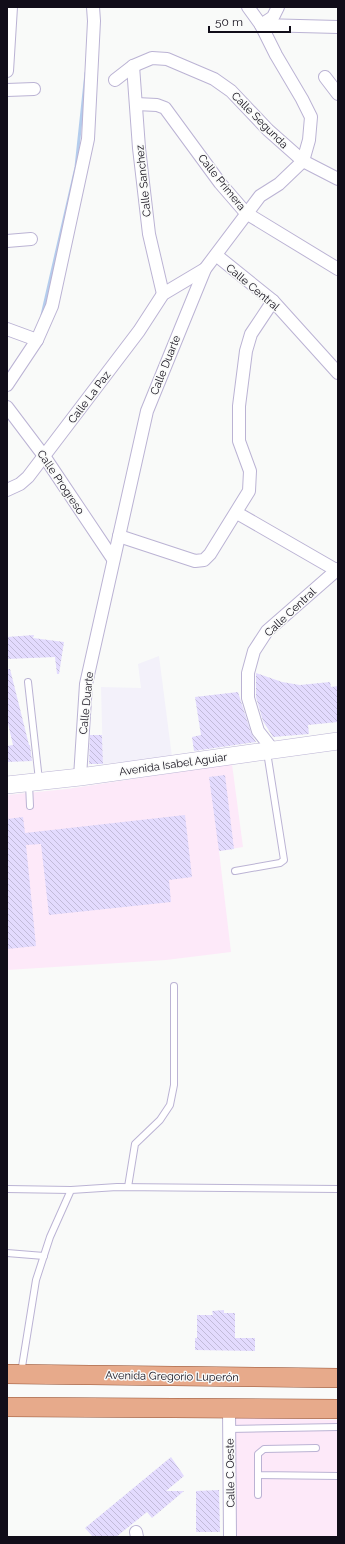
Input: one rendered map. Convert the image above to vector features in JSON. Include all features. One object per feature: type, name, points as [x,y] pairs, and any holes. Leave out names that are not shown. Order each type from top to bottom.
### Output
[{"type":"main road","name":"Avenida Isabel Aguiar","points":[[7,785],[80,777],[338,741]]},
{"type":"main road","name":"Avenida Gregorio Luperón","points":[[14,1374],[338,1378]]},
{"type":"main road","points":[[7,1407],[338,1408]]},
{"type":"street","points":[[7,71],[11,7]]},
{"type":"street","points":[[7,385],[37,340],[52,306],[88,139],[94,21],[93,7]]},
{"type":"street","points":[[248,7],[261,25],[311,117],[309,140],[303,162]]},
{"type":"street","points":[[261,25],[273,17],[278,7]]},
{"type":"street","points":[[261,25],[338,27]]},
{"type":"street","name":"Calle Segunda","points":[[115,80],[133,66],[152,58],[167,59],[214,79],[231,91],[268,130],[303,162],[338,179]]},
{"type":"street","name":"Calle Sanchez","points":[[133,66],[149,234],[162,294]]},
{"type":"street","points":[[325,76],[338,94]]},
{"type":"street","points":[[7,90],[34,89]]},
{"type":"street","name":"Calle Primera","points":[[136,104],[158,105],[164,108],[220,182],[246,213],[338,269]]},
{"type":"street","name":"Calle Duarte","points":[[80,777],[86,684],[147,410],[205,269],[260,196],[279,184],[303,162]]},
{"type":"street","points":[[7,241],[31,239]]},
{"type":"street","name":"Calle Central","points":[[216,255],[273,302],[338,373]]},
{"type":"street","points":[[162,294],[205,269]]},
{"type":"street","name":"Calle La Paz","points":[[7,490],[20,484],[44,456],[139,331],[162,294]]},
{"type":"street","points":[[119,536],[187,559],[199,561],[204,560],[210,554],[237,513],[249,490],[250,482],[250,471],[239,442],[238,430],[246,351],[251,334],[273,302]]},
{"type":"street","points":[[7,329],[37,340]]},
{"type":"street","name":"Calle Progreso","points":[[7,407],[44,456],[113,558]]},
{"type":"street","points":[[237,513],[337,570]]},
{"type":"street","name":"Calle Central","points":[[270,750],[258,731],[248,698],[248,673],[254,651],[267,631],[337,570]]},
{"type":"street","name":"Calle C Oeste","points":[[229,1408],[230,1537]]},
{"type":"lane","points":[[28,682],[34,782],[30,806]]},
{"type":"lane","points":[[235,871],[280,863],[284,860],[270,750]]},
{"type":"lane","points":[[128,1187],[135,1144],[160,1120],[170,1105],[174,1085],[174,986]]},
{"type":"lane","points":[[7,1189],[71,1190],[128,1187],[338,1189]]},
{"type":"lane","points":[[14,1374],[36,1280],[50,1237],[71,1190]]},
{"type":"lane","points":[[7,1253],[44,1256]]},
{"type":"lane","points":[[229,1429],[338,1428]]},
{"type":"lane","points":[[258,1494],[258,1454],[264,1448],[316,1448]]},
{"type":"lane","points":[[258,1475],[338,1476]]},
{"type":"shaded area","points":[[159,656],[172,757],[103,764],[101,687],[141,688],[138,664]]},
{"type":"shaded area","points":[[232,764],[243,847],[219,851],[231,952],[166,960],[7,970],[7,795],[67,789]]},
{"type":"shaded area","points":[[229,1417],[338,1420],[338,1537],[235,1537]]},
{"type":"building","points":[[34,635],[33,638],[64,642],[59,674],[57,674],[55,657],[7,659],[7,637]]},
{"type":"building","points":[[7,669],[10,669],[30,745],[32,761],[7,762],[7,746],[13,745],[7,719]]},
{"type":"building","points":[[256,673],[282,682],[300,685],[330,682],[331,687],[338,686],[338,722],[308,725],[309,734],[273,737],[263,721],[256,697]]},
{"type":"building","points":[[238,692],[251,733],[256,742],[194,751],[192,737],[201,735],[195,697]]},
{"type":"building","points":[[90,735],[102,735],[103,764],[89,764]]},
{"type":"building","points":[[225,775],[234,849],[219,851],[209,777]]},
{"type":"building","points":[[185,815],[192,877],[169,880],[171,902],[49,915],[41,844],[26,845],[36,946],[7,949],[7,819],[23,817],[25,833]]},
{"type":"building","points":[[224,1310],[224,1313],[235,1313],[235,1338],[255,1338],[255,1351],[195,1350],[195,1338],[197,1338],[197,1315],[213,1315],[212,1311]]},
{"type":"building","points":[[171,1457],[184,1476],[166,1491],[184,1491],[152,1518],[147,1512],[116,1537],[93,1537],[85,1528]]},
{"type":"building","points":[[219,1490],[220,1532],[196,1532],[196,1491]]},
{"type":"waterway","points":[[42,315],[76,167],[86,73]]}]
